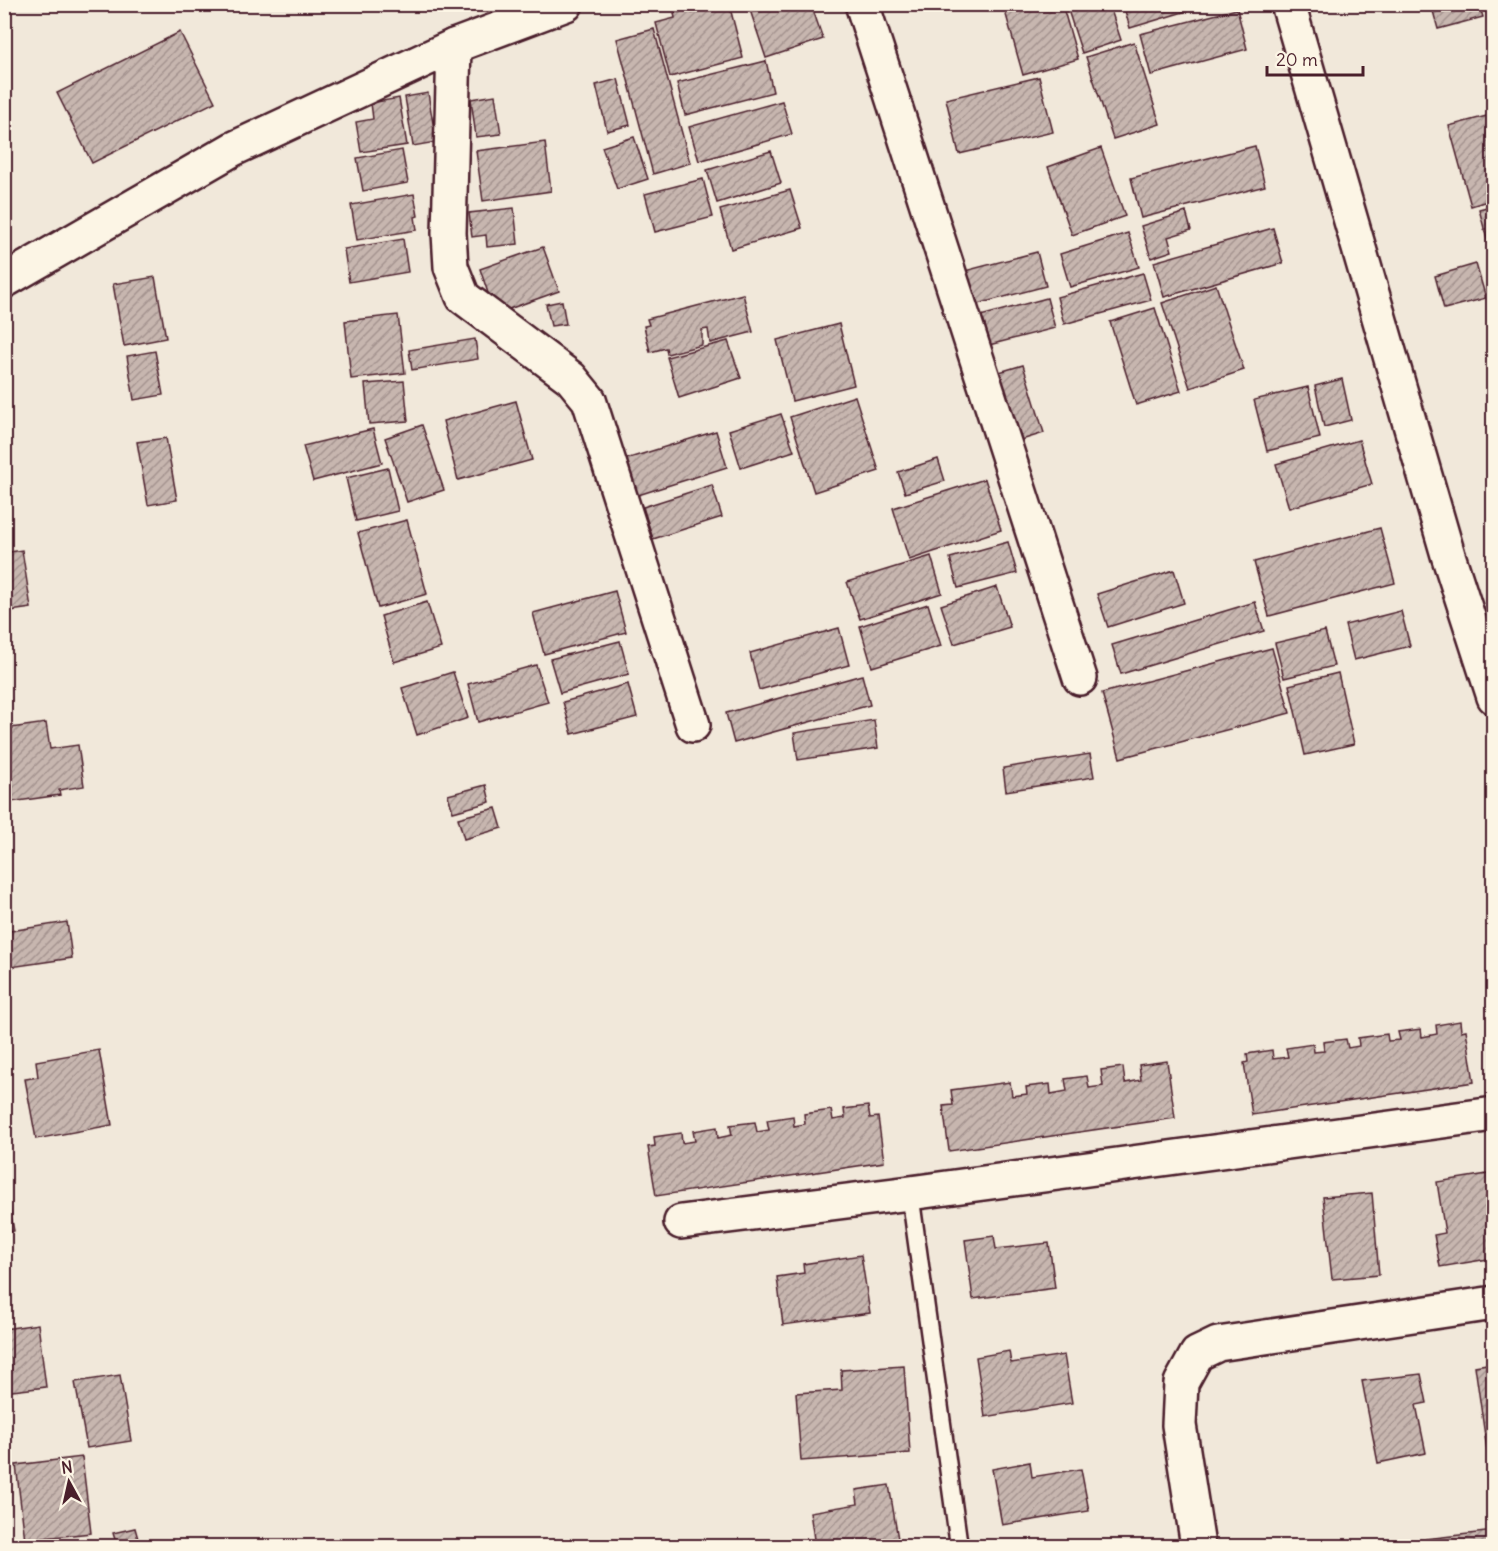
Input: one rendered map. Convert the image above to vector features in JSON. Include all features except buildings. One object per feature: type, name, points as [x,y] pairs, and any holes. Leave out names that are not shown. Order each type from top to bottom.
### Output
[{"type":"street","points":[[4,281],[233,149],[454,46],[566,4]]},
{"type":"street","points":[[862,4],[1080,678]]},
{"type":"street","points":[[1288,4],[1448,555],[1494,697]]},
{"type":"street","points":[[454,46],[449,233],[451,267],[463,297],[571,378],[590,400],[693,725]]},
{"type":"street","points":[[681,1222],[1494,1114]]},
{"type":"street","points":[[1198,1546],[1179,1425],[1181,1383],[1197,1354],[1218,1344],[1494,1303]]},
{"type":"lane","points":[[910,1193],[959,1546]]}]
